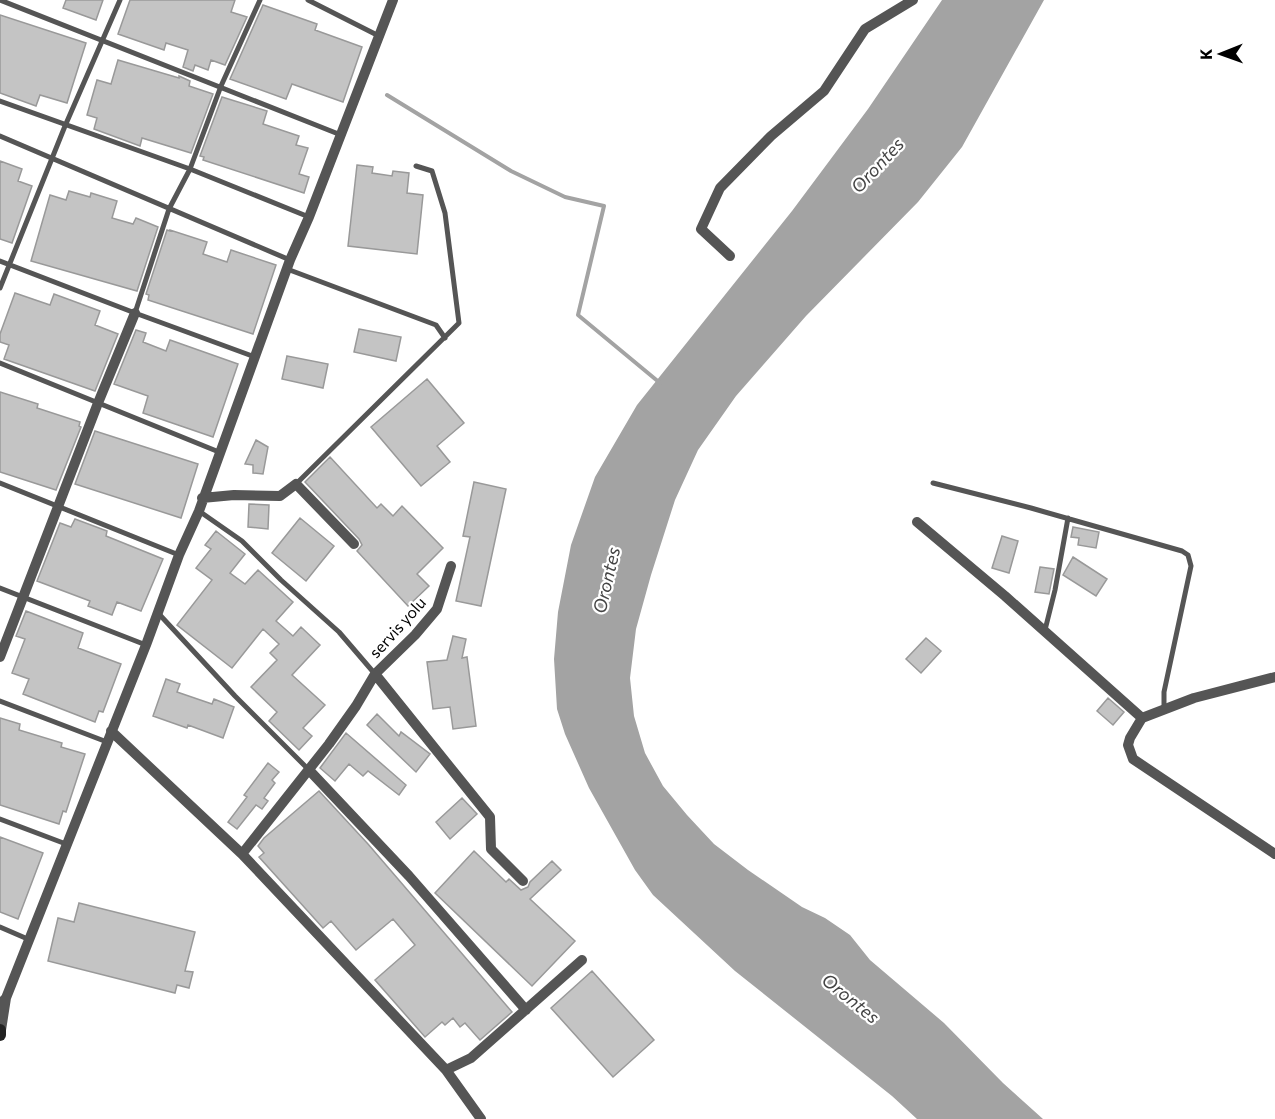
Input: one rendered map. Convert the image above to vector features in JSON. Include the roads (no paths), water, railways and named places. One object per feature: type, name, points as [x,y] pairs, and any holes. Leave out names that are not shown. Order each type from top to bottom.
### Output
[{"type":"street","points":[[0,1032],[3,1001],[30,940],[146,645],[289,264],[393,0]]},
{"type":"street","points":[[730,256],[701,229],[720,188],[771,136],[824,91],[865,28],[912,0]]},
{"type":"street","points":[[0,657],[135,313]]},
{"type":"street","points":[[202,498],[234,495],[280,496],[296,484],[354,544]]},
{"type":"street","points":[[917,522],[1045,630],[1142,718]]},
{"type":"street","name":"servis yolu","points":[[242,854],[309,771],[356,706],[375,674],[415,635],[437,609],[451,566]]},
{"type":"street","points":[[375,674],[490,817],[491,849],[523,881]]},
{"type":"street","points":[[1275,676],[1194,698],[1142,718],[1128,746],[1133,759],[1275,854]]},
{"type":"street","points":[[111,731],[242,854],[446,1070],[481,1119]]},
{"type":"street","points":[[309,771],[409,876],[526,1010]]},
{"type":"street","points":[[446,1070],[471,1058],[582,960]]},
{"type":"lane","points":[[0,0],[341,135]]},
{"type":"lane","points":[[0,288],[65,126],[120,0]]},
{"type":"lane","points":[[135,313],[169,208],[190,169],[220,86],[260,0]]},
{"type":"lane","points":[[308,0],[379,36]]},
{"type":"lane","points":[[0,101],[190,169],[309,217]]},
{"type":"lane","points":[[0,136],[169,208],[289,264],[436,325],[445,338]]},
{"type":"lane","points":[[296,484],[459,323],[445,213],[432,171],[416,166]]},
{"type":"lane","points":[[0,261],[255,357]]},
{"type":"lane","points":[[0,363],[219,452]]},
{"type":"lane","points":[[0,483],[179,555]]},
{"type":"lane","points":[[933,483],[1068,518],[1182,551],[1190,558],[1191,566],[1164,692],[1164,710]]},
{"type":"lane","points":[[198,511],[242,541],[339,632],[375,674]]},
{"type":"lane","points":[[1045,630],[1068,518]]},
{"type":"lane","points":[[0,588],[146,645]]},
{"type":"lane","points":[[158,613],[309,771]]},
{"type":"lane","points":[[0,701],[107,742]]},
{"type":"lane","points":[[0,819],[66,844]]},
{"type":"lane","points":[[0,927],[30,940]]},
{"type":"water","name":"Orontes","points":[[942,0],[1044,0],[962,147],[918,202],[806,316],[736,396],[698,450],[675,500],[651,575],[636,629],[630,678],[634,716],[645,753],[663,786],[714,844],[802,907],[825,918],[850,935],[870,960],[944,1023],[1003,1083],[1043,1119],[917,1119],[892,1096],[735,971],[653,895],[635,870],[589,788],[565,734],[557,709],[554,659],[558,612],[571,545],[595,477],[637,405],[792,211],[868,109]]},
{"type":"waterway","points":[[387,95],[511,171],[565,197],[604,206],[578,315],[660,383]]}]
